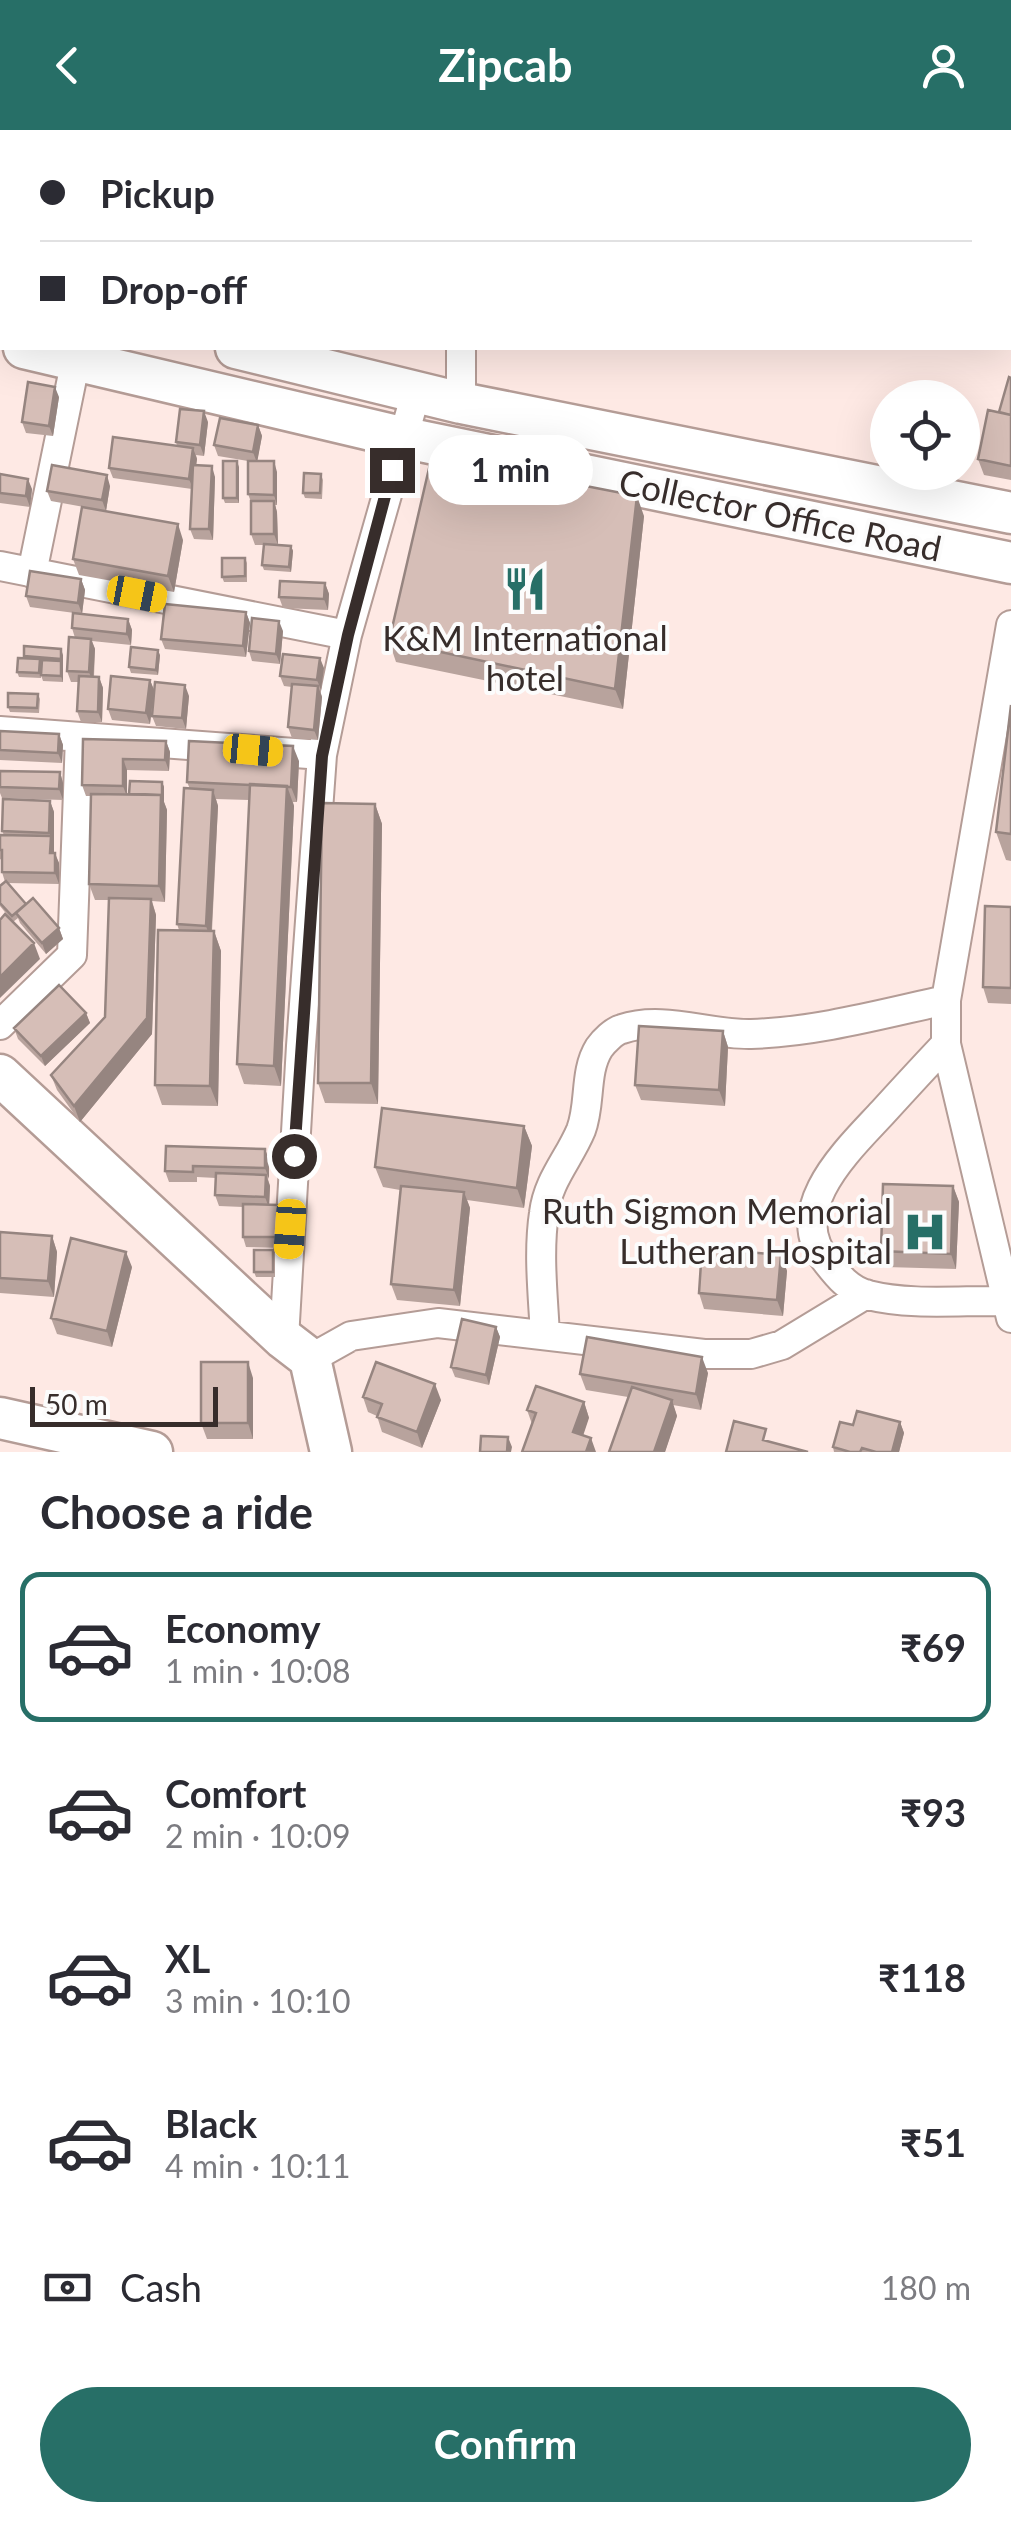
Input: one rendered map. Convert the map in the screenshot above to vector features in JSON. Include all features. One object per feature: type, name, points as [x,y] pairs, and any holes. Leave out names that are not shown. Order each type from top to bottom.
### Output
[{"type":"street","name":"Collector Office Road","points":[[33,350],[401,437],[1011,563]]},
{"type":"street","name":"Collector Office Road","points":[[244,350],[461,404],[1011,513]]},
{"type":"street","points":[[461,350],[461,404]]},
{"type":"street","points":[[32,572],[76,359]]},
{"type":"street","points":[[332,1452],[297,1350],[322,756],[348,635],[416,392]]},
{"type":"street","points":[[0,566],[348,635]]},
{"type":"street","points":[[946,1044],[836,1163],[821,1188],[811,1221],[818,1252],[844,1283],[866,1294],[1009,1309],[946,1044],[946,1000],[1011,625]]},
{"type":"street","points":[[0,731],[322,756]]},
{"type":"street","points":[[0,1025],[72,955],[80,737]]},
{"type":"street","points":[[544,1335],[544,1212],[552,1179],[580,1132],[590,1074],[599,1049],[617,1030],[643,1024],[748,1034],[784,1032],[946,1000]]},
{"type":"street","points":[[0,1075],[297,1350]]},
{"type":"street","points":[[297,1350],[398,1326],[438,1323],[704,1354],[751,1354],[782,1345],[866,1294]]},
{"type":"street","points":[[0,1418],[152,1452]]},
{"type":"building","points":[[1011,378],[1011,415],[999,412]]},
{"type":"building","points":[[28,382],[55,387],[49,426],[22,422]]},
{"type":"building","points":[[180,409],[204,411],[200,445],[176,442]]},
{"type":"building","points":[[988,410],[1011,415],[1011,466],[980,459]]},
{"type":"building","points":[[220,418],[258,425],[253,452],[214,445]]},
{"type":"building","points":[[113,437],[193,448],[189,479],[109,468]]},
{"type":"building","points":[[223,461],[237,461],[237,498],[223,498]]},
{"type":"building","points":[[248,461],[274,461],[274,495],[248,494]]},
{"type":"building","name":"K&M International hotel","points":[[430,464],[514,472],[637,496],[615,689],[389,641]]},
{"type":"building","points":[[52,465],[107,475],[102,500],[47,491]]},
{"type":"building","points":[[193,465],[212,466],[209,529],[190,529]]},
{"type":"building","points":[[304,473],[321,474],[320,493],[303,493]]},
{"type":"building","points":[[0,474],[28,479],[26,496],[0,493]]},
{"type":"building","points":[[251,501],[274,501],[274,534],[251,534]]},
{"type":"building","points":[[82,507],[178,524],[168,576],[73,559]]},
{"type":"building","points":[[264,544],[291,546],[289,567],[262,565]]},
{"type":"building","points":[[222,558],[245,558],[245,576],[222,577]]},
{"type":"building","points":[[30,571],[81,579],[78,603],[26,596]]},
{"type":"building","points":[[280,581],[325,583],[324,599],[279,597]]},
{"type":"building","points":[[165,604],[246,612],[243,646],[161,639]]},
{"type":"building","points":[[73,613],[128,619],[127,634],[72,628]]},
{"type":"building","points":[[252,618],[279,621],[276,654],[249,651]]},
{"type":"building","points":[[69,637],[91,639],[89,672],[67,671]]},
{"type":"building","points":[[24,646],[61,649],[61,659],[24,656]]},
{"type":"building","points":[[131,647],[158,650],[156,670],[129,667]]},
{"type":"building","points":[[283,654],[320,658],[317,680],[280,676]]},
{"type":"building","points":[[18,658],[40,659],[39,673],[17,672]]},
{"type":"building","points":[[42,660],[61,661],[61,676],[41,675]]},
{"type":"building","points":[[79,676],[99,677],[98,712],[77,711]]},
{"type":"building","points":[[111,676],[150,680],[146,713],[108,709]]},
{"type":"building","points":[[155,682],[185,685],[182,718],[152,716]]},
{"type":"building","points":[[292,684],[318,686],[314,730],[288,727]]},
{"type":"building","points":[[8,693],[38,694],[37,708],[8,707]]},
{"type":"building","points":[[1011,705],[1011,834],[996,832]]},
{"type":"building","points":[[0,731],[59,734],[58,753],[0,750]]},
{"type":"building","points":[[83,739],[166,741],[165,760],[123,759],[123,786],[82,785]]},
{"type":"building","points":[[189,741],[293,746],[291,787],[187,782]]},
{"type":"building","points":[[0,771],[60,772],[59,789],[0,787]]},
{"type":"building","points":[[130,781],[162,782],[162,798],[129,794]]},
{"type":"building","points":[[250,784],[287,786],[274,1066],[237,1064]]},
{"type":"building","points":[[184,788],[213,790],[206,926],[177,924]]},
{"type":"building","points":[[91,794],[161,795],[159,886],[89,884]]},
{"type":"building","points":[[3,799],[50,801],[49,833],[2,831]]},
{"type":"building","points":[[322,803],[375,804],[371,1083],[318,1083]]},
{"type":"building","points":[[0,835],[51,836],[55,873],[2,872]]},
{"type":"building","points":[[6,881],[26,904],[12,916],[0,903],[0,886]]},
{"type":"building","points":[[33,898],[59,928],[42,943],[16,913]]},
{"type":"building","points":[[109,898],[151,899],[147,1018],[74,1106],[51,1075],[105,1017]]},
{"type":"building","points":[[985,906],[1011,907],[1011,988],[983,987]]},
{"type":"building","points":[[5,914],[34,943],[0,977],[0,920]]},
{"type":"building","points":[[158,930],[214,931],[210,1086],[155,1085]]},
{"type":"building","points":[[59,985],[86,1013],[41,1056],[14,1028]]},
{"type":"building","points":[[639,1026],[723,1031],[719,1090],[635,1085]]},
{"type":"building","points":[[382,1108],[524,1126],[517,1188],[375,1167]]},
{"type":"building","points":[[166,1146],[265,1149],[265,1168],[193,1166],[193,1172],[165,1171]]},
{"type":"building","points":[[216,1173],[266,1175],[265,1197],[215,1195]]},
{"type":"building","points":[[883,1184],[953,1186],[951,1254],[881,1251]]},
{"type":"building","points":[[401,1186],[464,1192],[454,1290],[391,1284]]},
{"type":"building","points":[[243,1204],[278,1205],[278,1237],[243,1237]]},
{"type":"building","points":[[0,1232],[52,1236],[48,1281],[0,1278]]},
{"type":"building","points":[[71,1238],[126,1252],[107,1331],[51,1318]]},
{"type":"building","points":[[702,1248],[781,1255],[777,1300],[699,1293]]},
{"type":"building","points":[[254,1250],[273,1250],[273,1272],[254,1272]]},
{"type":"building","points":[[462,1319],[496,1327],[486,1375],[451,1367]]},
{"type":"building","points":[[587,1337],[702,1357],[696,1394],[580,1374]]},
{"type":"building","points":[[201,1362],[248,1362],[248,1423],[201,1423]]},
{"type":"building","points":[[376,1362],[435,1384],[417,1432],[377,1417],[382,1404],[363,1397]]},
{"type":"building","points":[[536,1386],[584,1402],[573,1432],[591,1438],[586,1452],[522,1452],[536,1413],[527,1410]]},
{"type":"building","points":[[632,1387],[672,1400],[654,1452],[609,1452]]},
{"type":"building","points":[[857,1411],[900,1422],[892,1452],[862,1448],[860,1452],[850,1452],[833,1447],[840,1422],[853,1425]]},
{"type":"building","points":[[734,1421],[766,1429],[763,1440],[808,1452],[726,1452]]},
{"type":"building","points":[[481,1436],[508,1437],[507,1452],[480,1452]]},
{"type":"place","name":"K&M International hotel","points":[[525,589]]},
{"type":"place","name":"Ruth Sigmon Memorial Lutheran Hospital","points":[[925,1232]]},
{"type":"route","points":[[294,1156],[322,756],[348,635],[392,470]]}]
